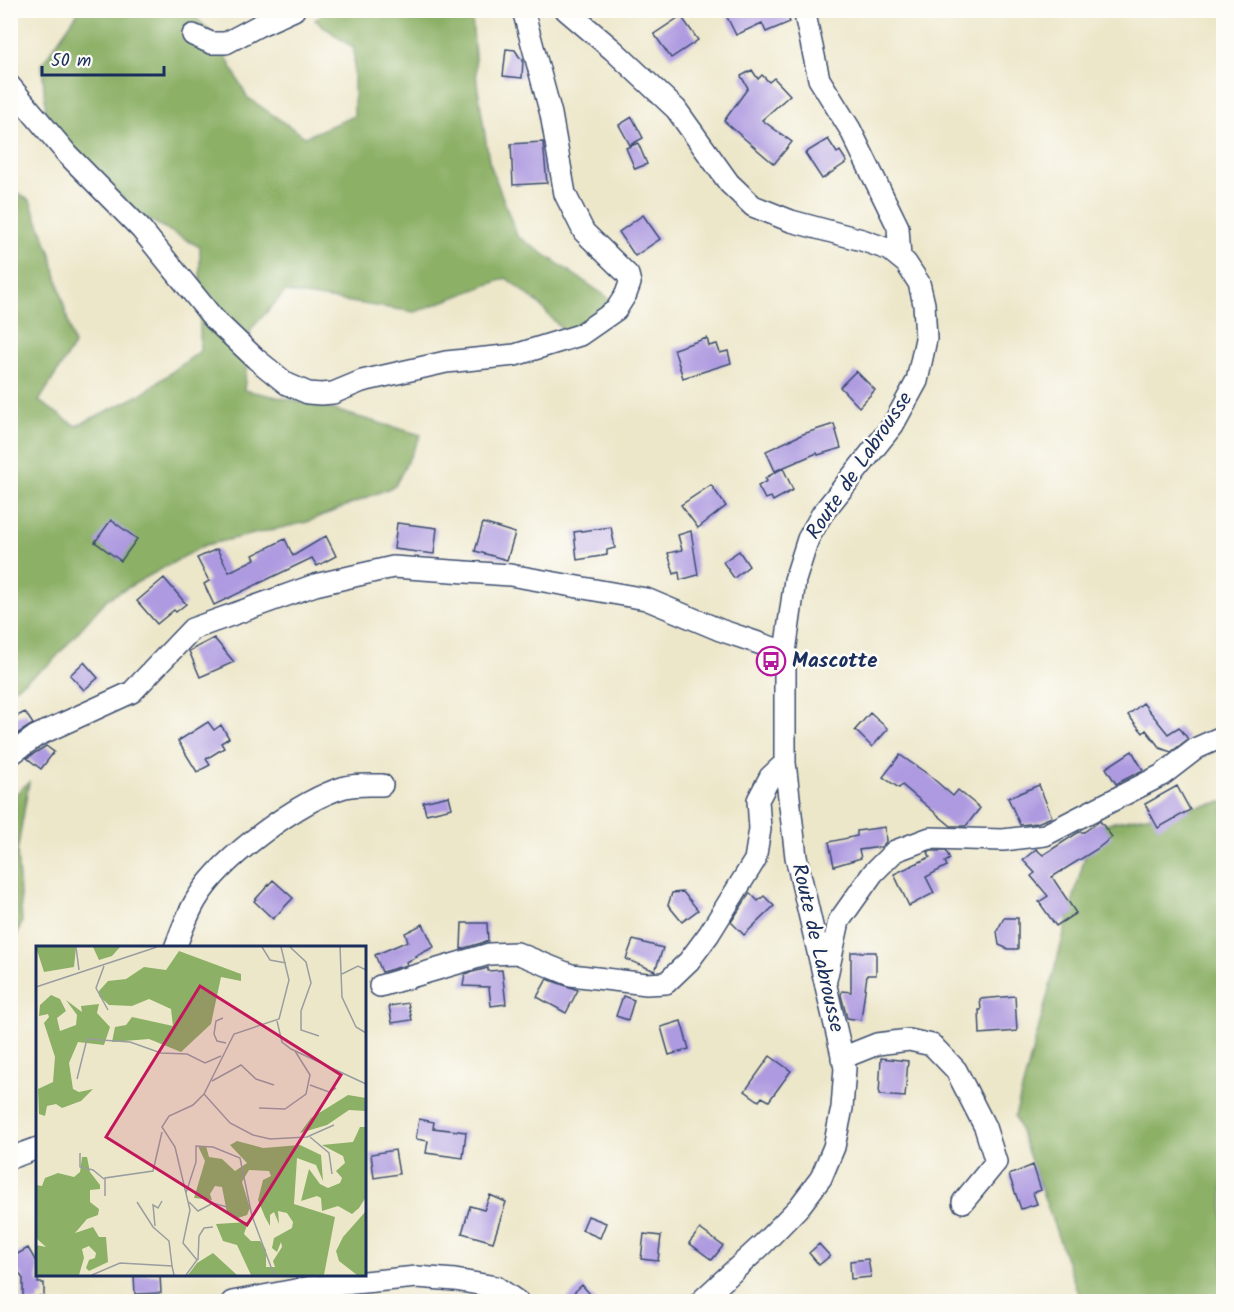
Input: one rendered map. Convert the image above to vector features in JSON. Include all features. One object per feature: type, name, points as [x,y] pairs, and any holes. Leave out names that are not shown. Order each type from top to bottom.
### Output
[{"type":"street","points":[[193,35],[211,43],[226,43],[294,10]]},
{"type":"street","points":[[10,86],[68,155],[141,229],[214,319],[256,359],[287,384],[308,393],[333,393],[362,381],[446,362],[515,355],[580,335],[616,310],[627,294],[630,284],[628,275],[584,231],[565,194],[551,114],[523,10]]},
{"type":"street","name":"Route de Labrousse","points":[[566,10],[676,109],[729,183],[753,206],[791,221],[890,250],[906,263],[919,283],[924,304],[926,339],[917,381],[893,425],[822,514],[808,539],[795,580],[785,652],[785,763],[795,857],[845,1068],[842,1108],[834,1147],[821,1178],[799,1207],[700,1302]]},
{"type":"street","points":[[804,10],[819,79],[850,129],[898,227],[900,258]]},
{"type":"street","points":[[10,755],[36,736],[132,692],[192,629],[315,585],[393,567],[510,575],[646,599],[720,630],[785,652]]},
{"type":"street","points":[[824,987],[838,921],[873,873],[895,851],[930,838],[1003,840],[1045,836],[1162,776],[1197,748],[1224,736]]},
{"type":"street","points":[[380,986],[489,954],[517,953],[571,975],[647,984],[666,983],[689,961],[709,934],[755,860],[760,829],[759,800],[770,777],[785,763]]},
{"type":"street","points":[[176,946],[198,896],[216,874],[259,837],[285,817],[324,795],[362,785],[382,785]]},
{"type":"street","points":[[842,1058],[878,1044],[909,1040],[932,1045],[956,1070],[985,1127],[996,1162],[963,1202]]},
{"type":"street","points":[[10,1158],[36,1149]]},
{"type":"street","points":[[373,1274],[455,1280],[496,1287],[518,1302]]},
{"type":"street","points":[[232,1302],[363,1276]]},
{"type":"green space","points":[[79,11],[189,11],[216,37],[247,97],[305,137],[354,116],[354,49],[315,20],[327,11],[468,11],[472,17],[477,83],[489,161],[517,236],[616,303],[567,335],[537,302],[506,278],[415,312],[285,292],[251,329],[244,390],[320,406],[421,435],[395,486],[307,522],[205,545],[107,599],[50,664],[11,690],[10,188],[30,201],[51,254],[74,345],[39,401],[76,426],[142,394],[200,351],[200,247],[140,215],[73,149],[46,115],[42,64]]},
{"type":"green space","points":[[29,782],[17,852],[22,922],[11,950],[11,798]]},
{"type":"green space","points":[[1223,802],[1223,1301],[1081,1301],[1015,1116],[1093,826]]},
{"type":"building","points":[[732,10],[791,10],[785,13],[790,22],[766,32],[762,23],[736,35],[727,17],[734,14]]},
{"type":"building","points":[[681,16],[698,40],[671,58],[654,34]]},
{"type":"building","points":[[506,49],[515,50],[523,59],[522,78],[503,76]]},
{"type":"building","points":[[752,70],[758,79],[762,75],[769,82],[774,78],[790,95],[762,120],[792,142],[774,164],[724,121],[748,88],[741,76]]},
{"type":"building","points":[[632,117],[643,138],[630,145],[619,125]]},
{"type":"building","points":[[828,139],[837,153],[840,151],[847,162],[822,179],[805,153]]},
{"type":"building","points":[[543,142],[547,183],[513,185],[511,144]]},
{"type":"building","points":[[638,143],[647,164],[635,169],[626,148]]},
{"type":"building","points":[[643,215],[660,239],[635,256],[619,232]]},
{"type":"building","points":[[707,338],[709,346],[717,344],[720,353],[728,351],[731,363],[683,378],[674,349]]},
{"type":"building","points":[[856,371],[875,390],[859,407],[840,387]]},
{"type":"building","points":[[834,424],[841,448],[818,455],[817,453],[775,471],[766,451],[803,434]]},
{"type":"building","points":[[783,468],[793,490],[773,501],[771,497],[765,499],[758,486],[767,481],[765,478]]},
{"type":"building","points":[[711,485],[726,506],[698,528],[681,505]]},
{"type":"building","points":[[111,520],[137,539],[121,561],[95,542]]},
{"type":"building","points":[[397,523],[437,528],[434,554],[394,549]]},
{"type":"building","points":[[483,523],[515,533],[507,560],[475,551]]},
{"type":"building","points":[[611,527],[615,548],[607,550],[607,555],[577,560],[574,532]]},
{"type":"building","points":[[691,531],[698,575],[680,580],[679,572],[674,574],[668,553],[682,550],[678,535]]},
{"type":"building","points":[[326,536],[336,556],[317,566],[312,558],[214,605],[204,584],[209,581],[197,558],[217,549],[229,572],[255,559],[253,555],[285,539],[293,556]]},
{"type":"building","points":[[739,551],[749,566],[734,578],[723,562]]},
{"type":"building","points":[[164,578],[186,604],[176,612],[174,610],[157,624],[137,601]]},
{"type":"building","points":[[214,638],[234,662],[200,677],[189,651]]},
{"type":"building","points":[[84,662],[98,678],[84,690],[70,675]]},
{"type":"building","points":[[1143,703],[1168,734],[1179,727],[1188,739],[1171,752],[1160,748],[1146,730],[1143,733],[1128,715]]},
{"type":"building","points":[[25,712],[33,724],[14,736],[10,730],[10,718]]},
{"type":"building","points":[[870,713],[888,729],[872,747],[855,730]]},
{"type":"building","points":[[208,722],[214,730],[221,725],[229,738],[221,743],[224,748],[206,759],[210,765],[197,772],[178,741]]},
{"type":"building","points":[[46,746],[54,752],[41,769],[27,758]]},
{"type":"building","points":[[1132,751],[1143,770],[1116,784],[1106,768]]},
{"type":"building","points":[[900,755],[929,775],[953,796],[958,790],[980,808],[966,826],[951,826],[902,785],[899,788],[883,777]]},
{"type":"building","points":[[1039,785],[1052,817],[1037,823],[1020,825],[1008,798]]},
{"type":"building","points":[[1177,786],[1190,810],[1158,828],[1145,804]]},
{"type":"building","points":[[449,796],[452,808],[426,814],[423,802]]},
{"type":"building","points":[[1100,821],[1112,837],[1052,877],[1076,913],[1056,926],[1039,902],[1048,896],[1031,876],[1035,873],[1023,860],[1036,849],[1043,855]]},
{"type":"building","points":[[885,827],[886,842],[881,847],[859,850],[861,858],[834,866],[829,842],[857,836],[857,831]]},
{"type":"building","points":[[946,851],[950,859],[945,862],[947,866],[926,877],[934,893],[909,906],[894,874],[930,857],[928,852]]},
{"type":"building","points":[[273,880],[293,898],[273,919],[254,901]]},
{"type":"building","points":[[683,892],[698,910],[682,922],[668,905],[672,893]]},
{"type":"building","points":[[750,893],[758,901],[764,896],[774,906],[744,935],[731,922]]},
{"type":"building","points":[[1004,918],[1018,918],[1018,949],[1008,949],[999,945],[997,931]]},
{"type":"building","points":[[462,923],[487,923],[488,941],[461,949]]},
{"type":"building","points":[[423,924],[434,947],[406,962],[407,965],[382,972],[375,955],[408,941],[405,933]]},
{"type":"building","points":[[633,940],[663,948],[655,971],[626,959]]},
{"type":"building","points":[[851,952],[876,952],[876,975],[867,975],[861,1020],[847,1018],[841,995],[842,991],[851,992]]},
{"type":"building","points":[[488,968],[488,971],[502,970],[506,1004],[491,1006],[489,987],[463,986],[465,974]]},
{"type":"building","points":[[547,979],[578,990],[566,1013],[537,997]]},
{"type":"building","points":[[623,996],[634,1000],[628,1020],[616,1016]]},
{"type":"building","points":[[1015,996],[1017,1031],[980,1034],[980,999]]},
{"type":"building","points":[[408,1003],[412,1020],[392,1023],[389,1006]]},
{"type":"building","points":[[681,1021],[689,1049],[669,1055],[661,1027]]},
{"type":"building","points":[[770,1056],[791,1071],[769,1101],[762,1097],[759,1101],[745,1091]]},
{"type":"building","points":[[881,1058],[908,1061],[905,1097],[879,1095]]},
{"type":"building","points":[[419,1119],[434,1122],[433,1128],[466,1132],[463,1158],[426,1153],[428,1141],[416,1139]]},
{"type":"building","points":[[395,1150],[399,1174],[374,1178],[371,1154]]},
{"type":"building","points":[[1033,1165],[1041,1190],[1033,1193],[1037,1204],[1021,1209],[1009,1175]]},
{"type":"building","points":[[490,1195],[506,1202],[493,1242],[462,1233],[470,1206],[484,1210]]},
{"type":"building","points":[[588,1216],[606,1223],[600,1238],[582,1230]]},
{"type":"building","points":[[700,1229],[723,1246],[712,1260],[689,1243]]},
{"type":"building","points":[[644,1234],[661,1236],[658,1261],[641,1259]]},
{"type":"building","points":[[819,1244],[830,1256],[819,1265],[809,1253]]},
{"type":"building","points":[[28,1248],[36,1262],[38,1283],[44,1283],[44,1296],[39,1296],[39,1302],[23,1302],[23,1279],[10,1258]]},
{"type":"building","points":[[868,1259],[871,1277],[851,1279],[850,1261]]},
{"type":"building","points":[[134,1276],[160,1276],[161,1293],[135,1294]]},
{"type":"building","points":[[582,1285],[597,1302],[564,1302]]},
{"type":"place","name":"Mascotte","points":[[771,661]]}]
